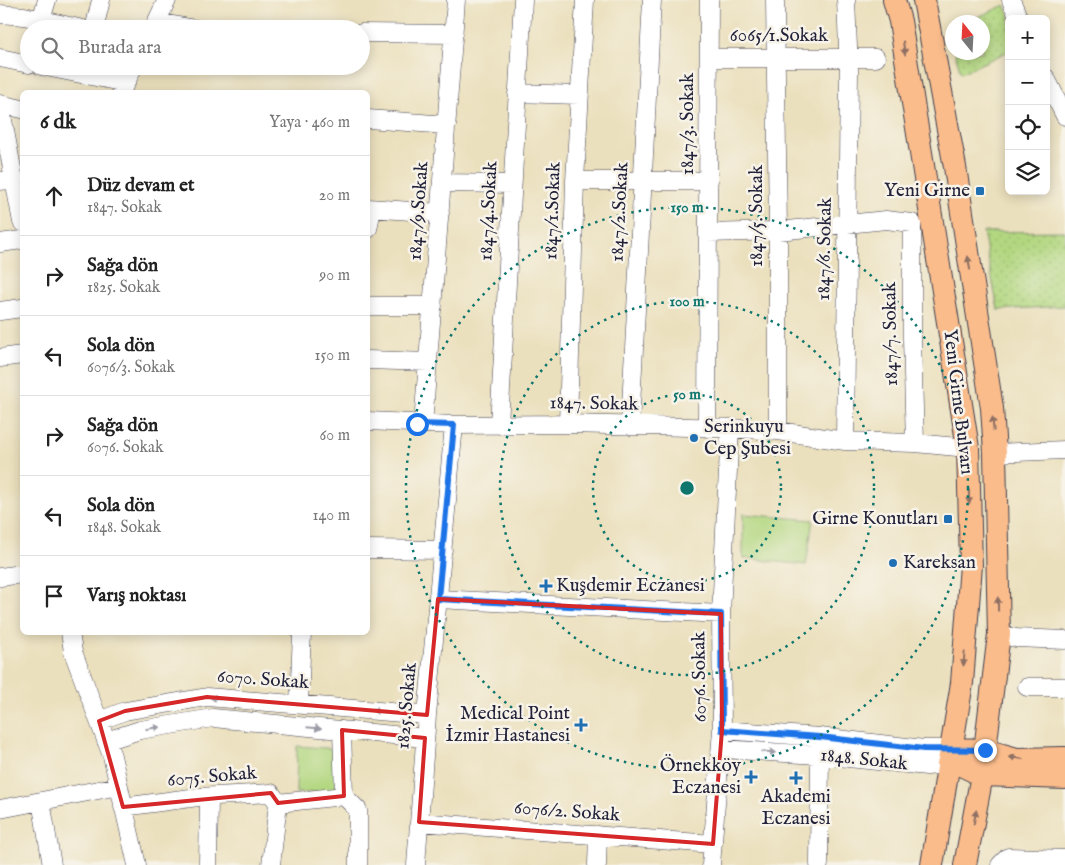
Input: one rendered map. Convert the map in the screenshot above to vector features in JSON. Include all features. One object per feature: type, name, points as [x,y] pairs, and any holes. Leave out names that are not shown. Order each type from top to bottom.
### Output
[{"type":"main road","name":"Yeni Girne Bulvarı","points":[[894,0],[900,21],[968,448],[971,564],[962,683],[932,865]]},
{"type":"main road","name":"Yeni Girne Bulvarı","points":[[924,0],[956,176],[992,408],[995,452],[999,634],[982,775],[965,865]]},
{"type":"main road","name":"1848. Sokak","points":[[949,756],[985,750],[1017,759],[1065,758]]},
{"type":"main road","name":"1848. Sokak","points":[[949,756],[961,765],[982,775],[1065,778]]},
{"type":"street","points":[[0,14],[41,20],[47,0]]},
{"type":"street","points":[[96,20],[101,0]]},
{"type":"street","points":[[158,20],[167,0]]},
{"type":"street","name":"1847/9.Sokak","points":[[423,425],[456,0]]},
{"type":"street","name":"1847/4.Sokak","points":[[499,425],[511,184],[523,0]]},
{"type":"street","name":"1847/1.Sokak","points":[[568,424],[575,181],[585,0]]},
{"type":"street","name":"1847/2.Sokak","points":[[630,426],[652,0]]},
{"type":"street","name":"1847/3. Sokak","points":[[707,428],[709,0]]},
{"type":"street","name":"1847/5. Sokak","points":[[775,0],[778,431]]},
{"type":"street","points":[[846,0],[848,57]]},
{"type":"street","points":[[1011,0],[1018,15]]},
{"type":"street","points":[[370,33],[454,34]]},
{"type":"street","name":"1847/6. Sokak","points":[[845,441],[848,57]]},
{"type":"street","points":[[0,58],[20,62]]},
{"type":"street","name":"6065/1.Sokak","points":[[709,58],[876,58]]},
{"type":"street","points":[[76,75],[124,88],[130,75]]},
{"type":"street","points":[[1050,86],[1065,116]]},
{"type":"street","points":[[517,93],[579,95]]},
{"type":"street","points":[[20,108],[0,104],[8,180],[20,216]]},
{"type":"street","points":[[370,119],[447,125]]},
{"type":"street","points":[[575,181],[709,181]]},
{"type":"street","points":[[442,183],[511,184]]},
{"type":"street","points":[[370,209],[440,213]]},
{"type":"street","name":"1847/7. Sokak","points":[[846,225],[886,220],[912,223],[912,338],[915,443]]},
{"type":"street","points":[[708,233],[778,231],[846,225]]},
{"type":"street","points":[[0,243],[20,240]]},
{"type":"street","points":[[370,306],[433,306]]},
{"type":"street","points":[[0,311],[20,308]]},
{"type":"street","points":[[0,358],[20,355]]},
{"type":"street","points":[[370,360],[428,362]]},
{"type":"street","name":"1847. Sokak","points":[[370,421],[423,425],[568,424],[730,428],[778,431],[845,441],[915,443],[968,448]]},
{"type":"street","name":"1825. Sokak","points":[[416,865],[427,715],[454,425]]},
{"type":"street","name":"6076. Sokak","points":[[711,865],[722,730],[721,614],[730,428]]},
{"type":"street","points":[[995,452],[1065,450]]},
{"type":"street","points":[[370,549],[443,550]]},
{"type":"street","points":[[0,577],[20,574]]},
{"type":"street","points":[[438,599],[721,614]]},
{"type":"street","points":[[999,634],[1016,638],[1065,640]]},
{"type":"street","points":[[70,635],[73,652],[106,741],[137,865]]},
{"type":"street","points":[[299,704],[302,635]]},
{"type":"street","points":[[1026,687],[1065,688]]},
{"type":"street","name":"6070. Sokak","points":[[99,721],[125,711],[207,697],[427,715]]},
{"type":"street","points":[[106,741],[140,730],[213,718],[426,738]]},
{"type":"street","points":[[342,730],[344,796],[358,810],[355,865]]},
{"type":"street","name":"1848. Sokak","points":[[722,730],[820,737],[924,749],[949,756]]},
{"type":"street","points":[[819,865],[820,737]]},
{"type":"street","name":"1848. Sokak","points":[[721,749],[819,755],[927,766],[949,756]]},
{"type":"street","points":[[0,808],[118,786]]},
{"type":"street","name":"6075. Sokak","points":[[123,807],[209,797],[271,793],[278,803],[344,796]]},
{"type":"street","points":[[208,865],[209,797]]},
{"type":"street","points":[[40,801],[52,865]]},
{"type":"street","points":[[271,865],[278,803]]},
{"type":"street","name":"6076/2. Sokak","points":[[419,822],[713,844]]},
{"type":"street","points":[[597,865],[598,835]]},
{"type":"street","points":[[1000,865],[1008,857],[1056,861]]},
{"type":"highlighted area","points":[[438,599],[721,614],[722,730],[713,844],[419,822],[425,738],[342,730],[344,796],[278,803],[271,793],[123,807],[99,721],[125,711],[207,697],[427,715]]},
{"type":"green space","points":[[1005,5],[1009,15],[1005,15],[1005,53],[990,60],[990,15],[982,15]]},
{"type":"green space","points":[[957,60],[989,60],[961,73]]},
{"type":"green space","points":[[1065,231],[1065,306],[998,310],[983,232]]},
{"type":"green space","points":[[743,514],[813,520],[806,565],[743,558]]},
{"type":"green space","points":[[297,746],[339,749],[336,792],[296,793]]},
{"type":"place","name":"Yeni Girne","points":[[980,191]]},
{"type":"place","name":"Serinkuyu Cep Şubesi","points":[[694,438]]},
{"type":"place","name":"Girne Konutları","points":[[948,519]]},
{"type":"place","name":"Kareksan","points":[[893,563]]},
{"type":"place","name":"Kuşdemir Eczanesi","points":[[546,586]]},
{"type":"place","name":"Medical Point İzmir Hastanesi","points":[[581,725]]},
{"type":"place","name":"Örnekköy Eczanesi","points":[[751,777]]},
{"type":"place","name":"Akademi Eczanesi","points":[[796,778]]},
{"type":"route","points":[[417,424],[454,425],[438,599],[721,614],[722,730],[820,737],[924,749],[985,750]]}]
